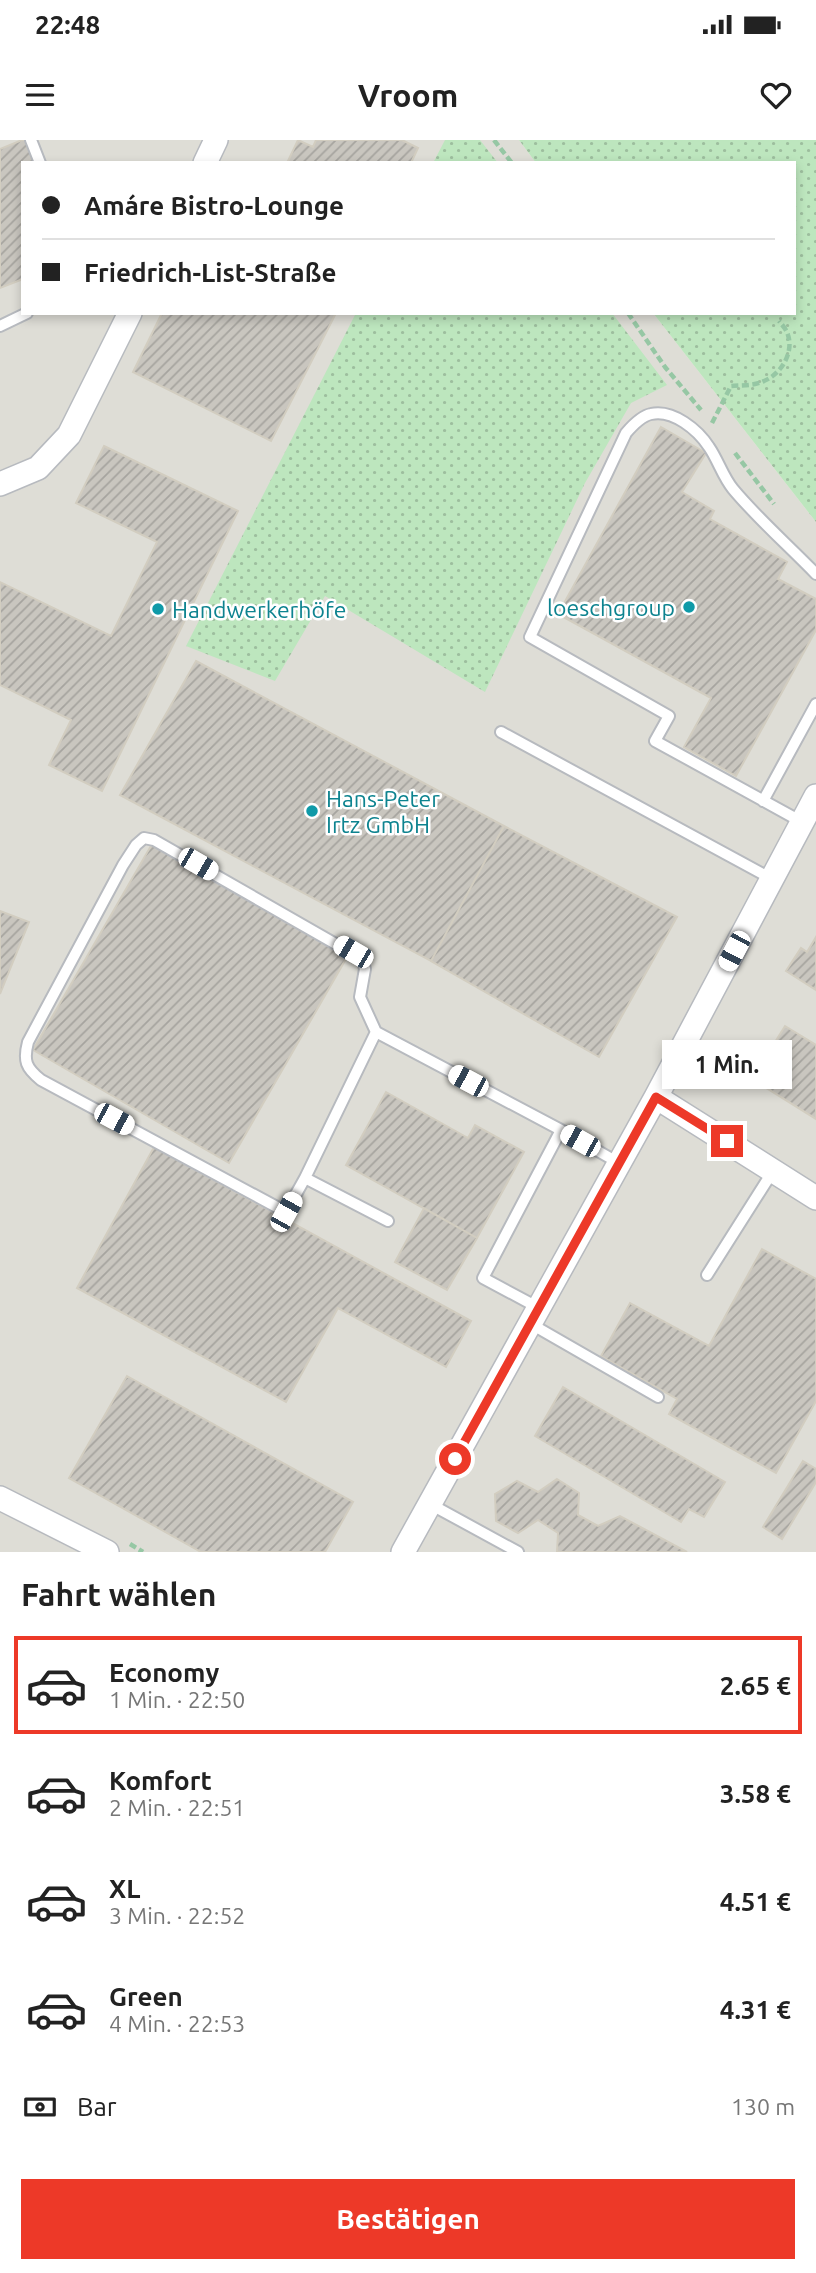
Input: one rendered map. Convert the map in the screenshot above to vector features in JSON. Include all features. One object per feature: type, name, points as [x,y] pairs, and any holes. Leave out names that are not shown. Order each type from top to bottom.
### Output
[{"type":"street","points":[[206,161],[216,140]]},
{"type":"street","points":[[0,484],[37,468],[69,435],[129,315]]},
{"type":"street","points":[[403,1552],[656,1097],[816,796]]},
{"type":"street","points":[[656,1097],[816,1198]]},
{"type":"street","points":[[0,1498],[107,1552]]},
{"type":"lane","points":[[31,140],[39,161]]},
{"type":"lane","points":[[0,326],[23,315]]},
{"type":"lane","points":[[802,822],[655,741],[669,716],[530,638],[626,433],[637,421],[651,413],[669,415],[687,423],[701,435],[732,488],[816,574]]},
{"type":"lane","points":[[763,801],[816,704]]},
{"type":"lane","points":[[500,733],[773,879]]},
{"type":"lane","points":[[376,1032],[286,1212],[41,1080],[28,1069],[24,1056],[28,1042],[123,865],[144,838],[154,839],[362,959],[365,969],[360,997],[376,1032],[619,1163]]},
{"type":"lane","points":[[561,1130],[483,1278],[535,1316],[659,1397]]},
{"type":"lane","points":[[707,1275],[773,1171]]},
{"type":"lane","points":[[305,1178],[388,1221]]},
{"type":"lane","points":[[430,1504],[518,1552]]},
{"type":"path","points":[[494,140],[510,161]]},
{"type":"path","points":[[712,423],[731,386],[766,381],[782,368],[789,352],[788,335],[779,321]]},
{"type":"shaded area","points":[[0,140],[519,140],[535,161],[21,161],[21,315],[655,315],[816,522],[816,1552],[0,1552]]},
{"type":"green space","points":[[445,140],[480,140],[496,161],[434,161]]},
{"type":"green space","points":[[519,140],[816,140],[816,522],[655,315],[796,315],[796,161],[535,161]]},
{"type":"green space","points":[[355,315],[614,315],[667,385],[631,403],[585,483],[485,692],[325,596],[275,681],[186,646]]},
{"type":"building","points":[[25,140],[33,161],[21,161],[21,280],[0,288],[0,149]]},
{"type":"building","points":[[298,140],[313,147],[316,140],[402,140],[418,148],[412,161],[288,161]]},
{"type":"building","points":[[161,315],[335,315],[271,441],[133,372]]},
{"type":"building","name":"loeschgroup","points":[[661,427],[706,453],[682,492],[714,511],[710,519],[787,562],[778,579],[816,599],[816,630],[736,776],[684,747],[711,698],[558,614]]},
{"type":"building","name":"Handwerkerhöfe","points":[[104,446],[238,511],[102,791],[49,765],[71,720],[0,685],[0,582],[111,636],[157,542],[76,503]]},
{"type":"building","name":"Hans-Peter Irtz GmbH","points":[[196,661],[504,826],[431,961],[120,795]]},
{"type":"building","points":[[504,826],[677,917],[599,1057],[431,961]]},
{"type":"building","points":[[152,844],[347,957],[229,1163],[33,1050]]},
{"type":"building","points":[[0,911],[29,922],[0,994]]},
{"type":"building","points":[[816,937],[816,990],[786,971],[801,948],[807,952]]},
{"type":"building","points":[[785,1026],[816,1045],[816,1119],[752,1079]]},
{"type":"building","points":[[386,1092],[468,1138],[475,1125],[524,1152],[477,1238],[346,1165]]},
{"type":"building","points":[[154,1147],[471,1321],[446,1367],[338,1308],[286,1402],[77,1288]]},
{"type":"building","points":[[424,1208],[477,1238],[447,1290],[395,1262]]},
{"type":"building","points":[[762,1249],[816,1279],[816,1401],[776,1473],[669,1414],[677,1399],[601,1356],[630,1303],[709,1346]]},
{"type":"building","points":[[127,1376],[353,1502],[325,1552],[201,1552],[69,1478]]},
{"type":"building","points":[[563,1387],[725,1482],[704,1517],[689,1509],[681,1522],[535,1436]]},
{"type":"building","points":[[803,1461],[816,1469],[816,1482],[782,1539],[763,1527]]},
{"type":"building","points":[[557,1479],[579,1493],[578,1515],[598,1526],[620,1516],[687,1552],[557,1552],[558,1533],[538,1520],[518,1533],[496,1521],[495,1494],[517,1481],[538,1492]]},
{"type":"place","name":"loeschgroup","points":[[689,607]]},
{"type":"place","name":"Handwerkerhöfe","points":[[158,609]]},
{"type":"place","name":"Hans-Peter Irtz GmbH","points":[[312,811]]},
{"type":"route","points":[[455,1459],[656,1097],[727,1141]]}]
